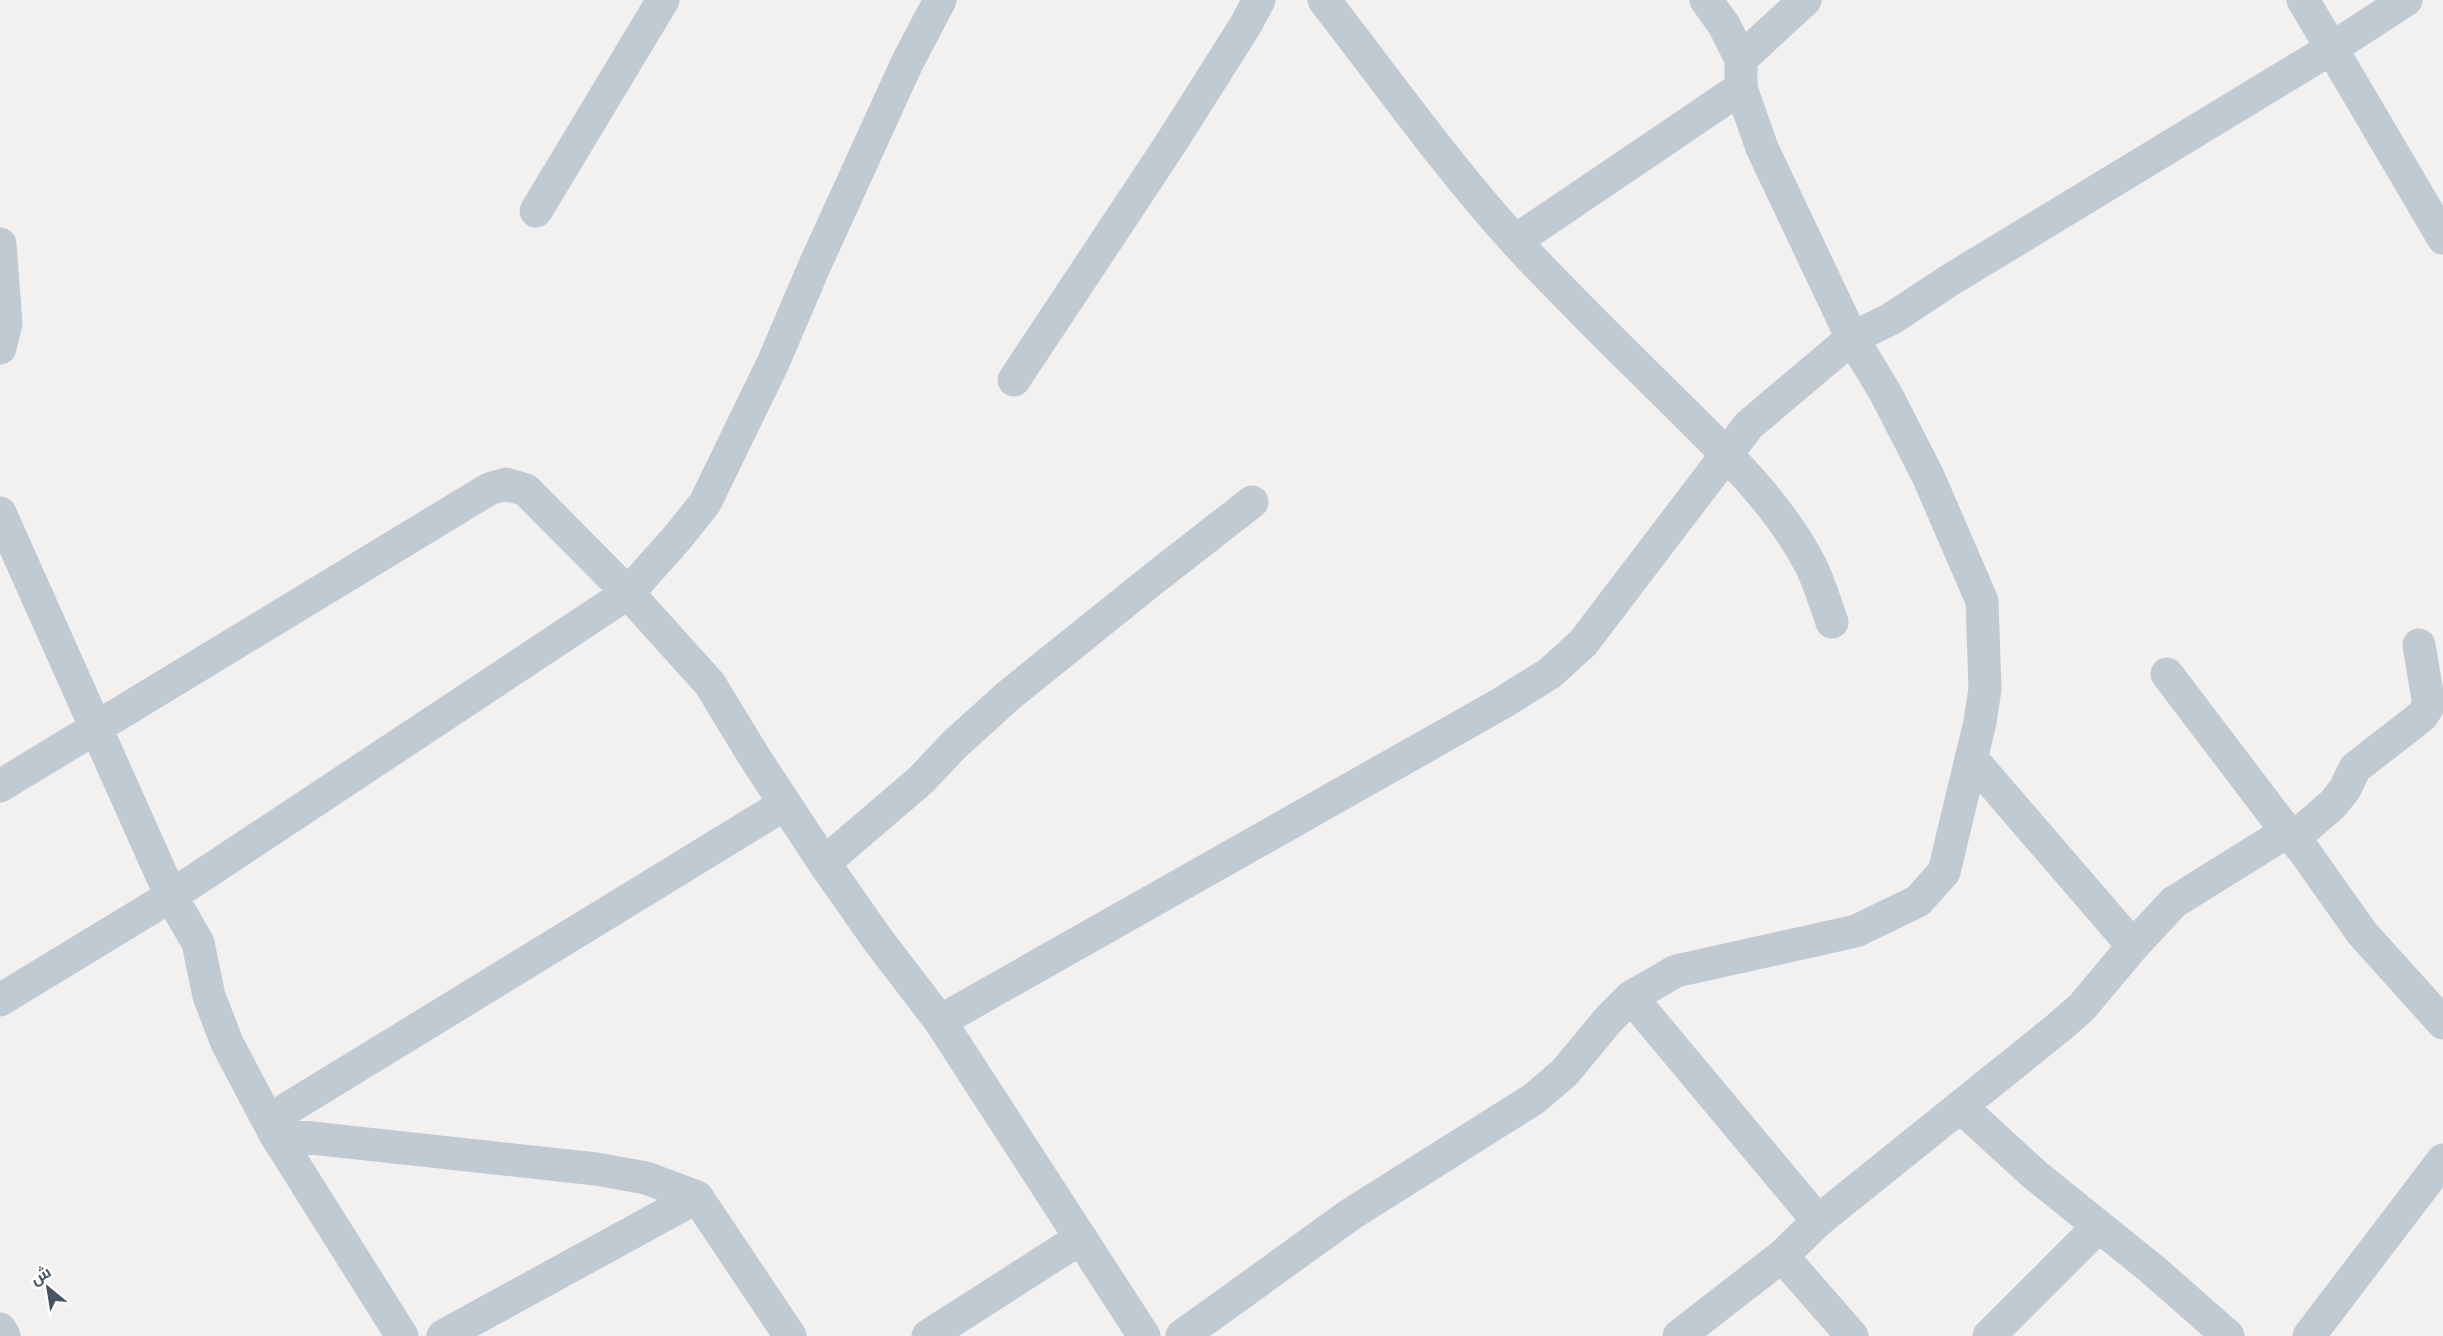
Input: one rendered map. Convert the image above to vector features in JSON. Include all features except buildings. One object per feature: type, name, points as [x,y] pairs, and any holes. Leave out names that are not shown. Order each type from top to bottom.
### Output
[{"type":"street","points":[[536,211],[663,0]]},
{"type":"street","points":[[0,1000],[171,896],[628,592],[705,503],[773,363],[907,63],[940,0]]},
{"type":"street","points":[[1014,380],[1171,142],[1259,0]]},
{"type":"street","points":[[1324,0],[1466,183],[1515,241],[1598,328],[1727,454],[1758,488],[1787,527],[1811,567],[1832,621]]},
{"type":"street","points":[[1182,1336],[1351,1214],[1535,1098],[1565,1072],[1630,997],[1676,971],[1856,931],[1918,901],[1944,872],[1985,688],[1983,601],[1928,476],[1885,392],[1852,338],[1762,148],[1741,73],[1724,25],[1706,0]]},
{"type":"street","points":[[1515,241],[1741,73],[1805,0]]},
{"type":"street","points":[[2303,0],[2443,238]]},
{"type":"street","points":[[940,1022],[1502,703],[1550,672],[1583,643],[1749,425],[1852,338],[1891,319],[2020,237],[2332,48],[2406,0]]},
{"type":"street","points":[[0,244],[6,323],[0,348]]},
{"type":"street","points":[[0,786],[489,489],[506,484],[526,490],[628,592],[710,684],[824,863],[940,1022],[1144,1336]]},
{"type":"street","points":[[824,863],[921,780],[954,745],[1008,696],[1252,502]]},
{"type":"street","points":[[0,513],[171,896],[198,943],[209,996],[227,1042],[272,1127],[402,1336]]},
{"type":"street","points":[[1679,1336],[1782,1256],[1818,1221],[2082,1007],[2133,946],[2174,902],[2291,835],[2332,804],[2345,789],[2355,768],[2422,716],[2429,705],[2419,645]]},
{"type":"street","points":[[2167,674],[2291,835],[2362,933],[2443,1023]]},
{"type":"street","points":[[1971,758],[2133,946]]},
{"type":"street","points":[[272,1127],[785,804]]},
{"type":"street","points":[[1630,997],[1818,1221]]},
{"type":"street","points":[[1961,1107],[2034,1174],[2152,1269],[2228,1336]]},
{"type":"street","points":[[272,1127],[596,1169],[646,1178],[697,1197],[790,1336]]},
{"type":"street","points":[[2309,1336],[2443,1160]]},
{"type":"street","points":[[443,1336],[697,1197]]},
{"type":"street","points":[[1989,1336],[2097,1227]]},
{"type":"street","points":[[928,1336],[1081,1238]]},
{"type":"street","points":[[1782,1256],[1852,1336]]},
{"type":"street","points":[[0,1329],[4,1336]]}]
